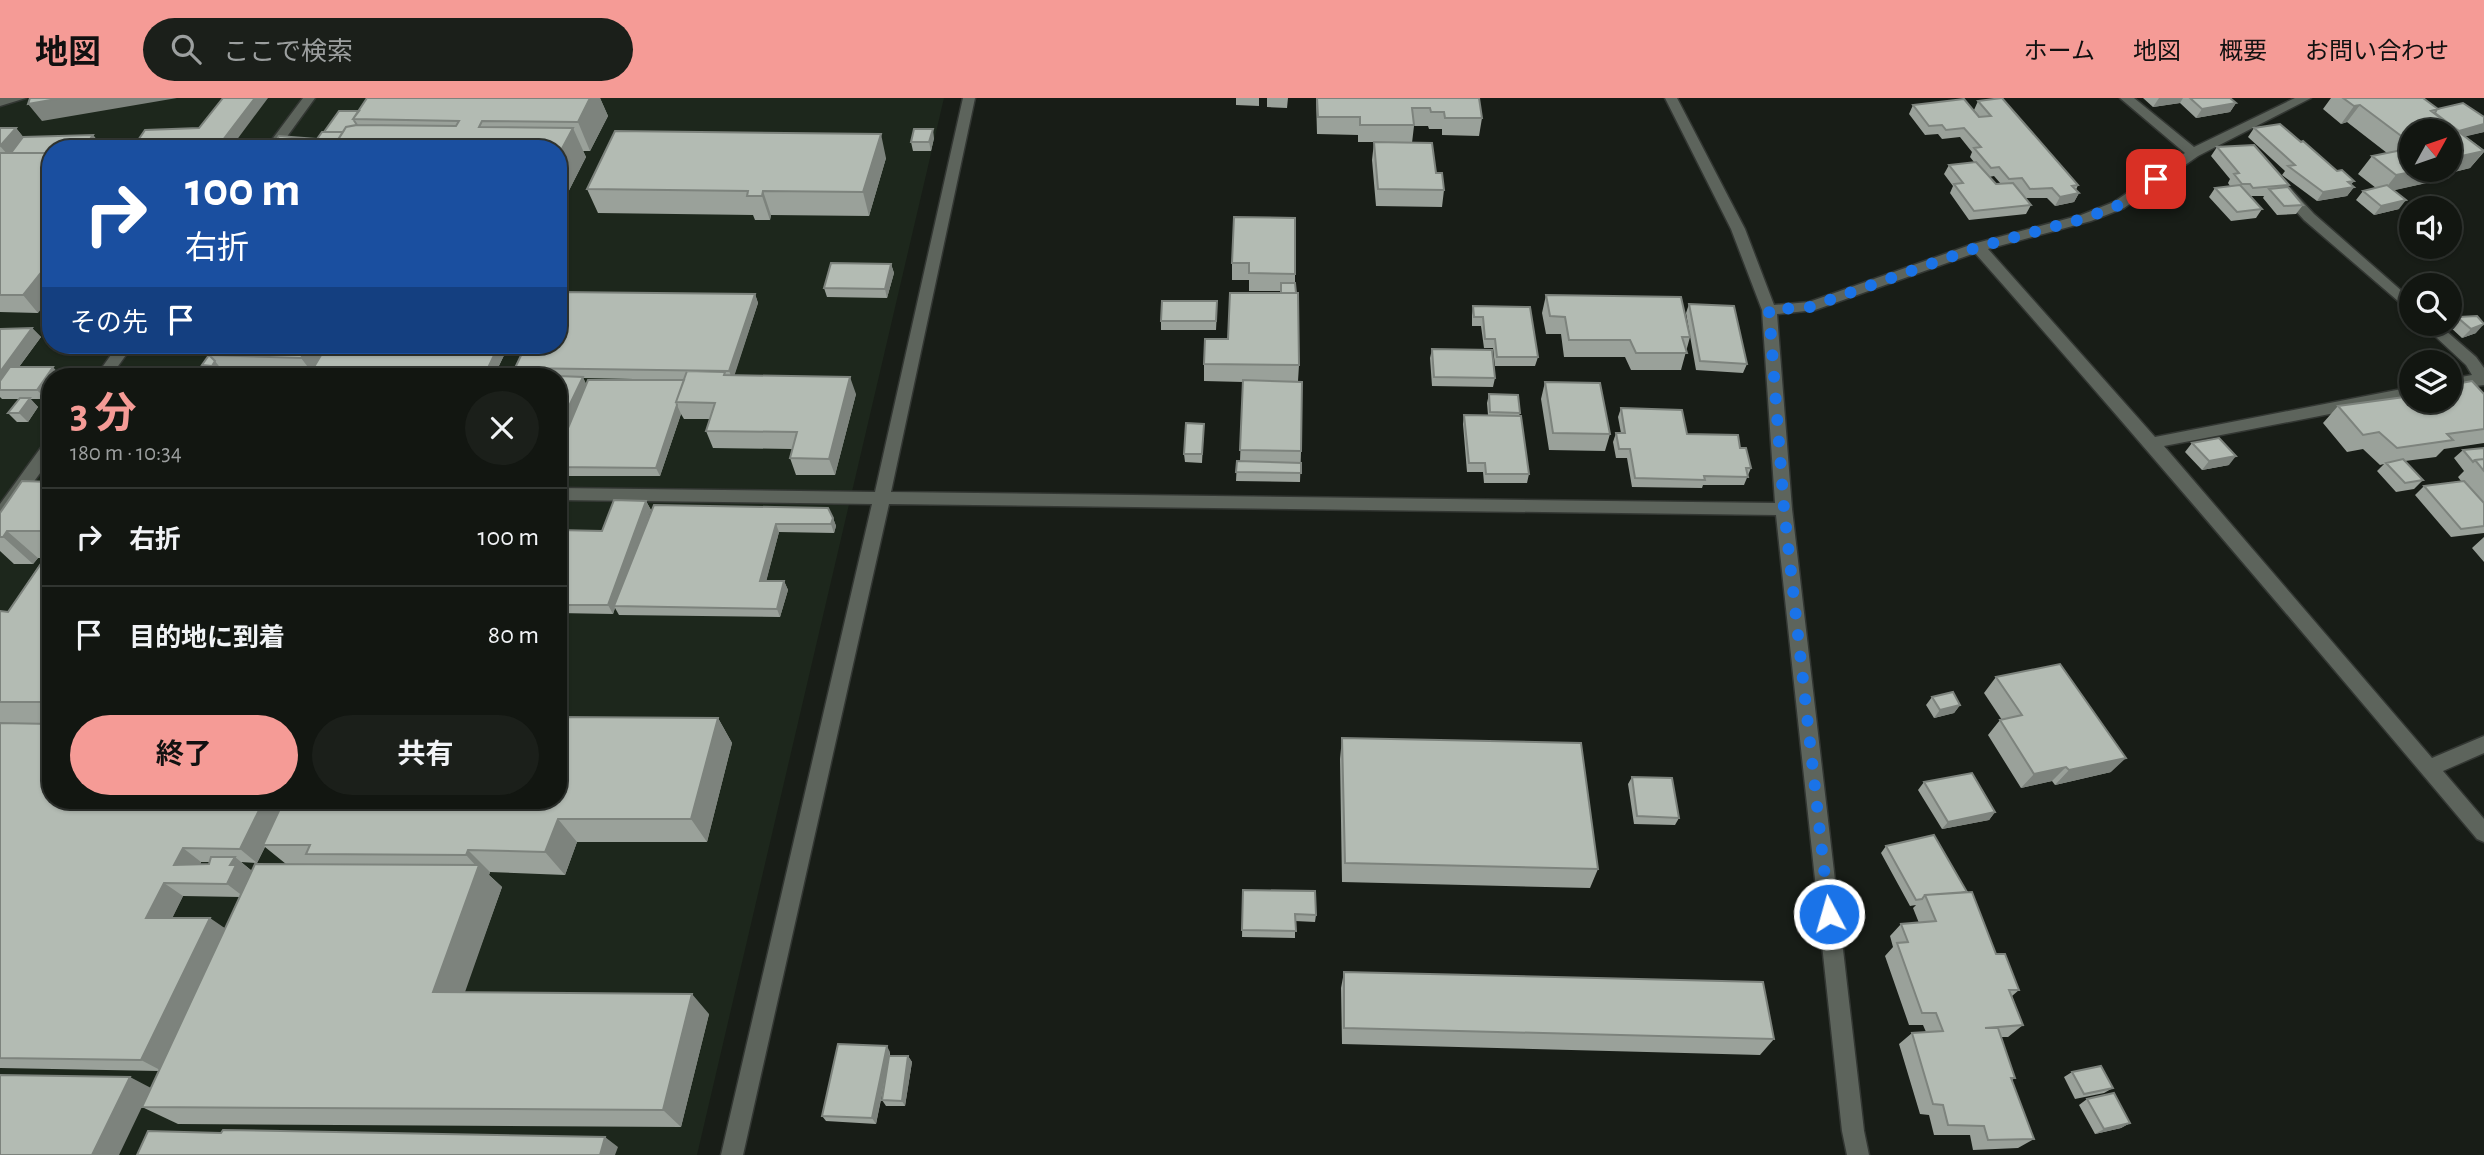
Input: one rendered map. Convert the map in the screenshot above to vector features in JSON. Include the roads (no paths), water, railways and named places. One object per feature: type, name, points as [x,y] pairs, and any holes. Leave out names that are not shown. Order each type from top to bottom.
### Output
[{"type":"street","points":[[0,102],[20,98]]},
{"type":"street","points":[[278,140],[309,98]]},
{"type":"street","points":[[732,1155],[882,498],[969,98]]},
{"type":"street","points":[[1671,98],[1738,229],[1769,310],[1784,509],[1853,1131],[1858,1155]]},
{"type":"street","points":[[2126,98],[2193,153]]},
{"type":"street","points":[[1769,310],[1810,307],[1978,247],[2086,218],[2119,205],[2193,153],[2237,138],[2305,98]]},
{"type":"street","points":[[2275,180],[2309,217],[2399,297]]},
{"type":"street","points":[[1978,247],[2152,443],[2484,833]]},
{"type":"street","points":[[2443,336],[2471,361],[2483,379],[2462,382]]},
{"type":"street","points":[[2152,443],[2399,395]]},
{"type":"street","points":[[0,516],[42,458]]},
{"type":"street","points":[[21,486],[41,486]]},
{"type":"street","points":[[567,494],[1784,509]]},
{"type":"street","points":[[2428,769],[2484,744]]}]
